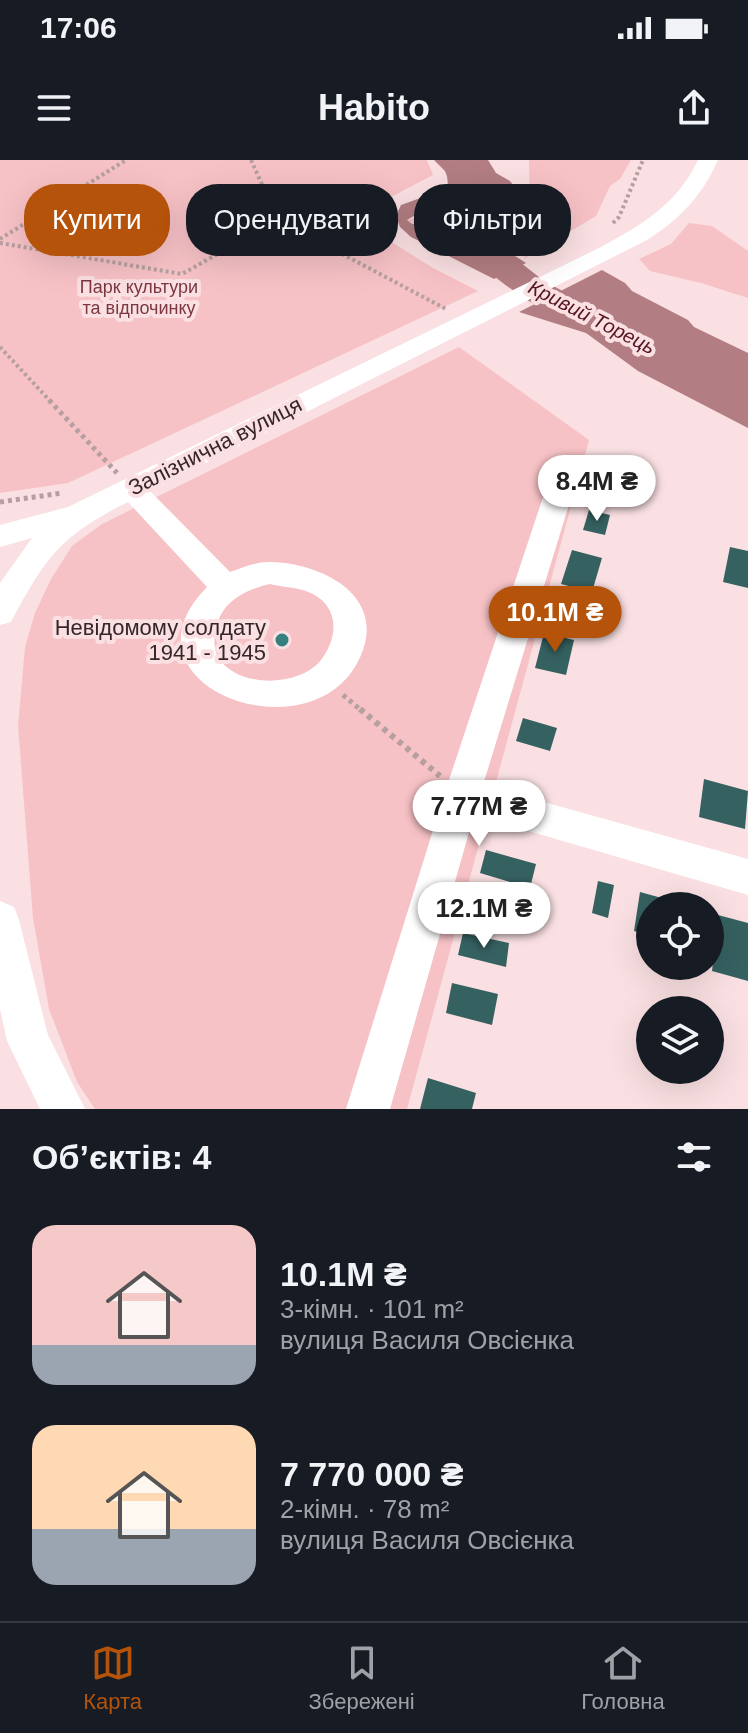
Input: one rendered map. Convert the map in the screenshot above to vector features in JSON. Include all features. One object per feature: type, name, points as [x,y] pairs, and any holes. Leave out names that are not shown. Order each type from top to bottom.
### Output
[{"type":"street","name":"Залізнична вулиця","points":[[0,613],[27,562],[54,532],[77,515],[459,316],[607,253],[682,205],[697,187],[708,160]]},
{"type":"street","points":[[368,1109],[462,795],[561,485]]},
{"type":"street","points":[[131,488],[226,588]]},
{"type":"street","points":[[0,536],[77,515]]},
{"type":"street","points":[[282,573],[316,579],[334,591],[347,606],[353,625],[351,644],[341,663],[324,679],[301,690],[274,695],[246,692],[222,682],[206,666],[197,645],[198,624],[209,605],[226,588],[247,578],[282,573]]},
{"type":"street","points":[[462,795],[748,877]]},
{"type":"street","points":[[0,920],[28,1041],[63,1109]]},
{"type":"path","points":[[0,241],[126,160]]},
{"type":"path","points":[[251,160],[262,184]]},
{"type":"path","points":[[609,227],[619,217],[643,160]]},
{"type":"path","points":[[0,241],[182,274],[214,256]]},
{"type":"path","points":[[346,256],[459,316]]},
{"type":"path","points":[[0,347],[131,488]]},
{"type":"path","points":[[324,679],[462,795]]},
{"type":"green space","name":"Парк культури та відпочинку","points":[[0,160],[427,160],[433,175],[398,193],[398,184],[186,184],[186,256],[398,256],[398,246],[478,291],[68,483],[0,493]]},
{"type":"green space","points":[[529,160],[631,160],[620,179],[610,186],[596,216],[571,231],[571,184],[529,184]]},
{"type":"green space","points":[[689,223],[712,226],[748,251],[748,298],[650,271],[639,259],[671,244]]},
{"type":"green space","points":[[459,347],[589,440],[407,1109],[95,1109],[77,1082],[49,1009],[33,918],[18,726],[25,647],[35,613],[51,579],[72,546],[102,524]]},
{"type":"water","points":[[434,160],[488,160],[496,173],[511,184],[448,184],[447,173]]},
{"type":"water","points":[[414,200],[414,216],[407,220],[414,224],[414,239],[400,227],[398,212],[401,205]]},
{"type":"water","points":[[449,256],[515,256],[526,263],[494,279]]},
{"type":"water","points":[[602,270],[625,283],[632,291],[688,320],[694,327],[748,353],[748,428],[638,371],[586,333],[519,312]]},
{"type":"building","points":[[589,510],[610,515],[605,535],[583,530]]},
{"type":"building","points":[[730,547],[748,551],[748,588],[723,582]]},
{"type":"building","points":[[572,550],[602,558],[592,592],[561,584]]},
{"type":"building","points":[[544,633],[574,640],[566,675],[535,668]]},
{"type":"building","points":[[523,718],[557,728],[550,751],[516,741]]},
{"type":"building","points":[[704,779],[748,791],[745,829],[699,817]]},
{"type":"building","points":[[486,850],[536,864],[530,888],[480,873]]},
{"type":"building","points":[[598,881],[614,885],[608,918],[592,913]]},
{"type":"building","points":[[724,917],[748,923],[748,981],[724,974]]},
{"type":"building","points":[[463,933],[509,943],[506,967],[458,955]]},
{"type":"building","points":[[452,983],[498,994],[492,1025],[446,1013]]},
{"type":"building","points":[[428,1078],[476,1093],[472,1109],[420,1109]]},
{"type":"waterway","name":"Кривий Торець","points":[[456,160],[463,184],[500,188],[504,197],[471,238],[516,277],[550,299],[603,326]]},
{"type":"place","name":"Невідомому солдату 1941 - 1945","points":[[282,640]]}]
